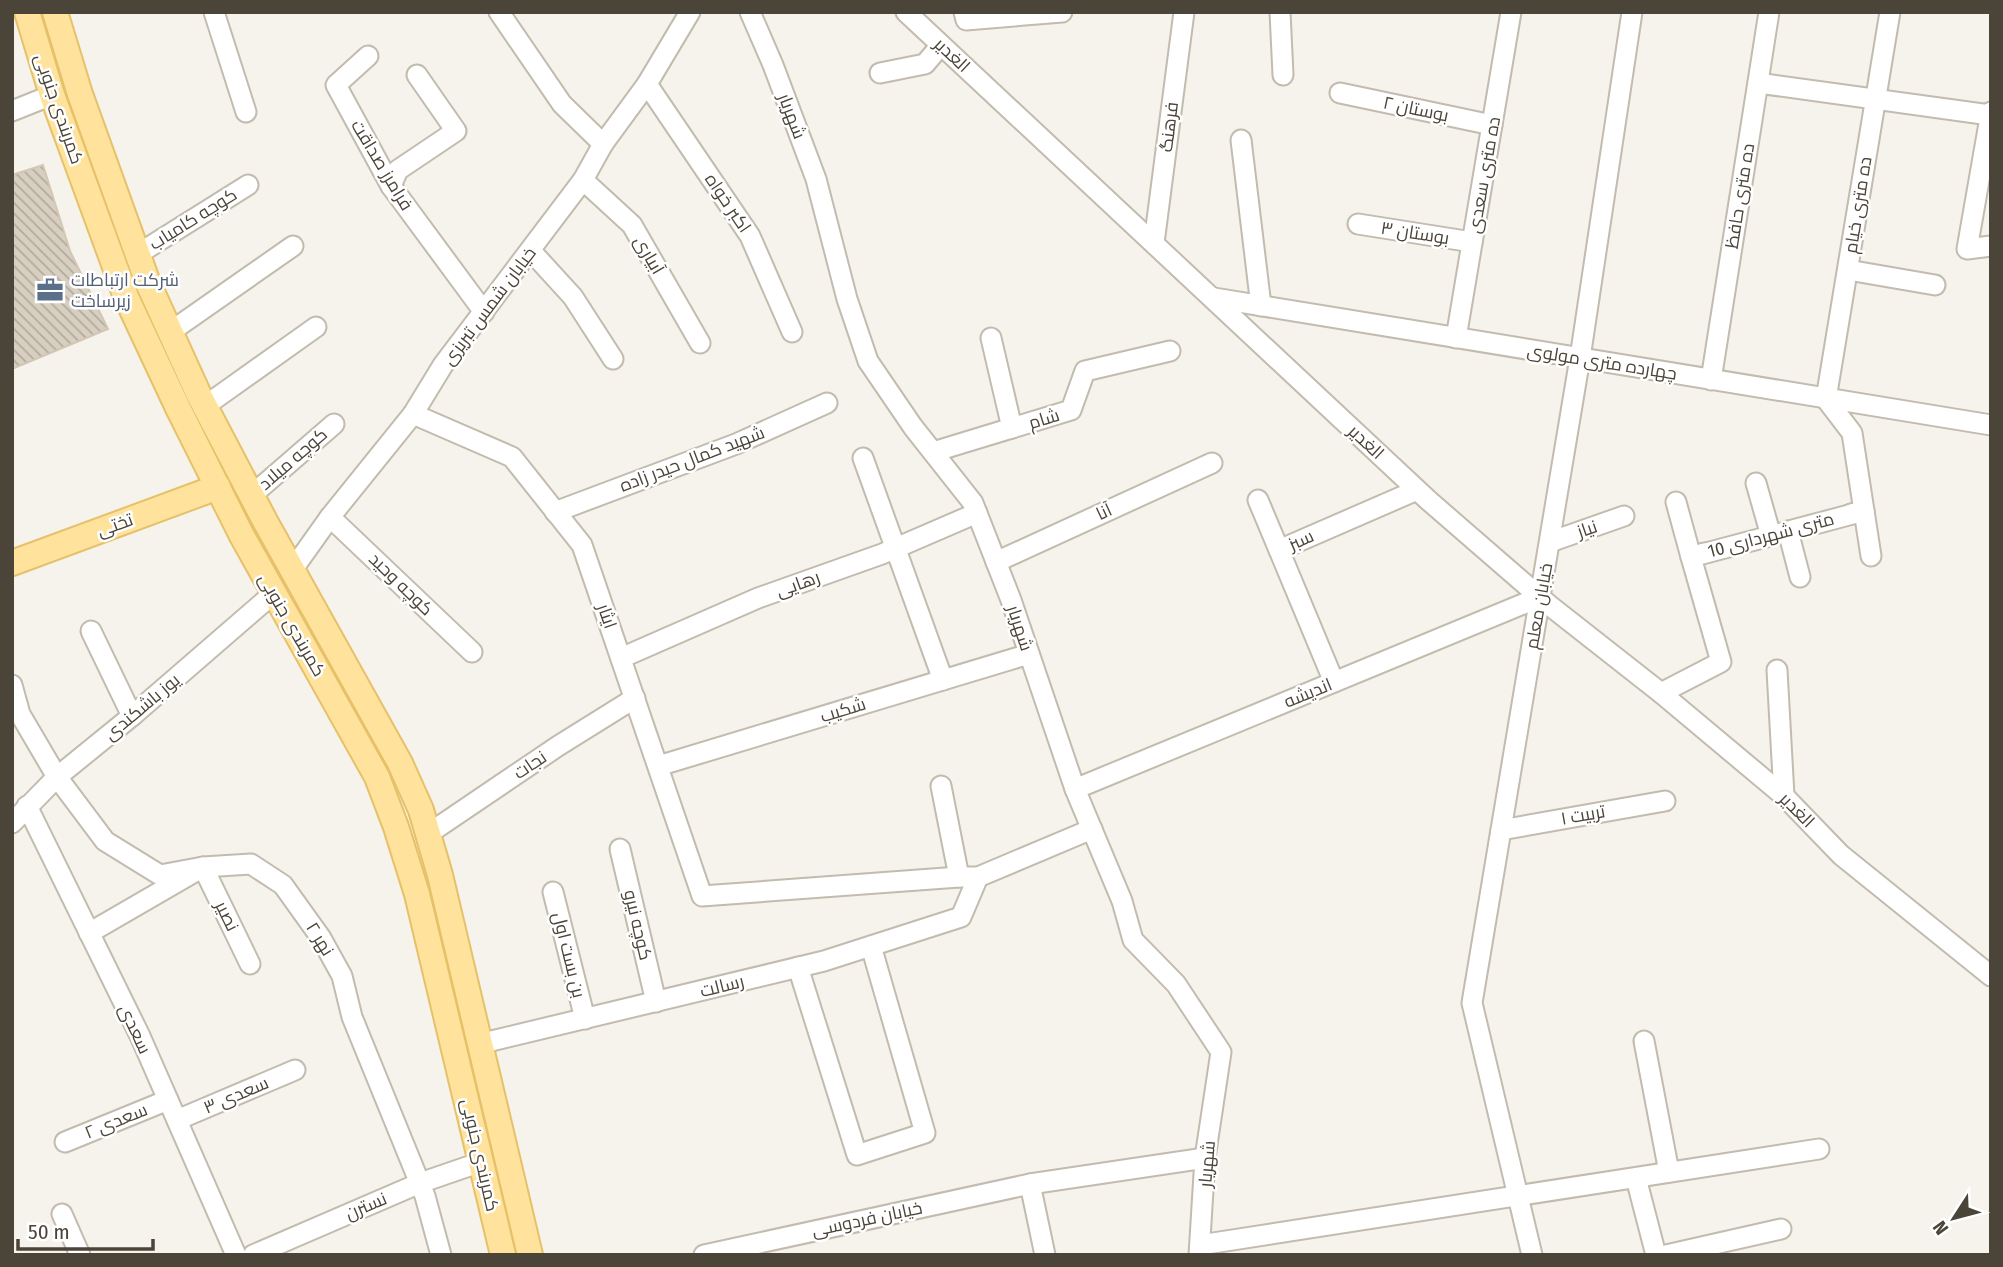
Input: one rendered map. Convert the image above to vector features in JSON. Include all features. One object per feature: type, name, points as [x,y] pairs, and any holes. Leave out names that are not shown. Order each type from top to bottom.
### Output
[{"type":"main road","name":"کمربندی جنوبی","points":[[27,12],[52,94],[126,297],[218,487],[377,777],[396,827],[416,894],[503,1255]]},
{"type":"main road","name":"کمربندی جنوبی","points":[[55,12],[80,94],[138,254],[170,331],[205,406],[400,763],[421,810],[440,875],[530,1255]]},
{"type":"main road","name":"تختی","points":[[12,563],[218,487]]},
{"type":"main road","points":[[274,593],[293,569]]},
{"type":"street","points":[[214,12],[246,112]]},
{"type":"street","points":[[499,12],[562,104],[603,144]]},
{"type":"street","points":[[675,12],[677,36]]},
{"type":"street","name":"خیابان شمس تبریزی","points":[[293,569],[330,517],[413,414],[443,365],[583,180],[603,144],[647,84],[690,12]]},
{"type":"street","name":"شهریار","points":[[750,12],[816,179],[847,299],[868,361],[913,427],[973,503],[1075,789],[1122,901],[1133,940],[1176,984],[1221,1052],[1205,1158],[1199,1250]]},
{"type":"street","name":"الغدیر","points":[[906,12],[1417,490],[1540,597],[1784,796],[1841,855],[1991,976]]},
{"type":"street","points":[[964,12],[966,20],[1062,12]]},
{"type":"street","name":"فرهنگ","points":[[1154,243],[1184,12]]},
{"type":"street","points":[[1280,12],[1283,75]]},
{"type":"street","name":"خیابان معلم","points":[[1532,1255],[1472,1003],[1580,358],[1632,12]]},
{"type":"street","name":"ده متری حافظ","points":[[1711,380],[1769,12]]},
{"type":"street","name":"ده متری خیام","points":[[1826,399],[1890,12]]},
{"type":"street","name":"ده متری سعدی","points":[[1456,338],[1509,13]]},
{"type":"street","points":[[880,73],[925,64],[941,45]]},
{"type":"street","name":"فرامرز صداقت","points":[[368,56],[335,85],[391,186],[484,313]]},
{"type":"street","points":[[391,186],[398,170],[456,131],[417,75]]},
{"type":"street","points":[[1758,83],[1990,114],[1966,249],[1991,246]]},
{"type":"street","name":"اکبر خواه","points":[[647,84],[750,236],[792,332]]},
{"type":"street","name":"بوستان ۲","points":[[1340,93],[1492,125]]},
{"type":"street","points":[[12,111],[52,94]]},
{"type":"street","points":[[1241,140],[1261,306]]},
{"type":"street","name":"آبیاری","points":[[583,180],[632,225],[700,343]]},
{"type":"street","name":"کوچه کامیاب","points":[[138,254],[248,185]]},
{"type":"street","name":"بوستان ۳","points":[[1358,224],[1472,242]]},
{"type":"street","points":[[170,331],[293,246]]},
{"type":"street","points":[[531,251],[573,297],[613,359]]},
{"type":"street","points":[[1848,270],[1935,285]]},
{"type":"street","name":"چهارده متری مولوی","points":[[1214,299],[1991,425]]},
{"type":"street","points":[[205,406],[316,327]]},
{"type":"street","points":[[991,338],[1012,428]]},
{"type":"street","name":"شام","points":[[933,452],[1072,410],[1085,372],[1170,351]]},
{"type":"street","points":[[1826,399],[1852,433],[1871,556]]},
{"type":"street","name":"شهید کمال حیدر زاده","points":[[555,512],[736,444],[827,403]]},
{"type":"street","name":"ایثار","points":[[413,414],[512,457],[582,545],[702,896],[968,877]]},
{"type":"street","name":"کوچه میلاد","points":[[252,495],[334,424]]},
{"type":"street","points":[[863,458],[943,680]]},
{"type":"street","name":"آنا","points":[[996,562],[1212,463]]},
{"type":"street","points":[[1756,483],[1772,535],[1800,577]]},
{"type":"street","name":"سبز","points":[[1334,682],[1279,550],[1417,490]]},
{"type":"street","points":[[1258,500],[1279,550]]},
{"type":"street","points":[[1676,502],[1691,557]]},
{"type":"street","points":[[1772,535],[1864,511]]},
{"type":"street","name":"10 متری شهرداری","points":[[1661,693],[1721,662],[1691,557],[1864,511]]},
{"type":"street","name":"رهایی","points":[[621,658],[758,598],[895,548],[977,513]]},
{"type":"street","name":"نیاز","points":[[1550,542],[1624,516]]},
{"type":"street","name":"کوچه وحید","points":[[330,517],[472,652]]},
{"type":"street","name":"یوز باشکندی","points":[[12,824],[57,777],[274,593]]},
{"type":"street","name":"اندیشه","points":[[1075,789],[1540,597]]},
{"type":"street","points":[[91,631],[132,716]]},
{"type":"street","name":"شکیب","points":[[658,766],[1029,654]]},
{"type":"street","points":[[1777,670],[1784,796]]},
{"type":"street","name":"نهر ۲","points":[[12,685],[20,714],[57,777],[105,841],[160,875],[203,867],[251,864],[283,885],[321,938],[342,976],[352,1017],[420,1183],[441,1255]]},
{"type":"street","name":"نجات","points":[[428,834],[558,746],[635,698]]},
{"type":"street","points":[[941,786],[968,877],[1092,829]]},
{"type":"street","name":"تربیت ۱","points":[[1501,830],[1665,801]]},
{"type":"street","name":"سعدی","points":[[27,806],[168,1100],[236,1255]]},
{"type":"street","name":"کوچه نیرو","points":[[620,849],[656,1002]]},
{"type":"street","points":[[89,933],[203,867]]},
{"type":"street","name":"نصیر","points":[[203,867],[250,964]]},
{"type":"street","name":"رسالت","points":[[480,1044],[798,967],[961,917],[968,877]]},
{"type":"street","name":"بن بست اول","points":[[553,892],[585,1019]]},
{"type":"street","points":[[798,967],[857,1155],[925,1133],[871,946]]},
{"type":"street","points":[[1644,1041],[1669,1172]]},
{"type":"street","name":"سعدی ۳","points":[[177,1120],[295,1070]]},
{"type":"street","name":"سعدی ۲","points":[[65,1142],[168,1100]]},
{"type":"street","points":[[1199,1250],[1819,1149]]},
{"type":"street","name":"خیابان فردوسی","points":[[704,1255],[1030,1184],[1205,1158]]},
{"type":"street","name":"نسترن","points":[[253,1255],[420,1183],[481,1162]]},
{"type":"street","points":[[1636,1178],[1656,1255]]},
{"type":"street","points":[[1030,1184],[1045,1255]]},
{"type":"street","points":[[62,1214],[80,1255]]},
{"type":"street","points":[[1667,1255],[1781,1230]]},
{"type":"building","name":"شرکت ارتباطات زیرساخت","points":[[43,165],[70,251],[108,329],[12,369],[12,175]]},
{"type":"place","name":"شرکت ارتباطات زیرساخت","points":[[50,290]]}]
